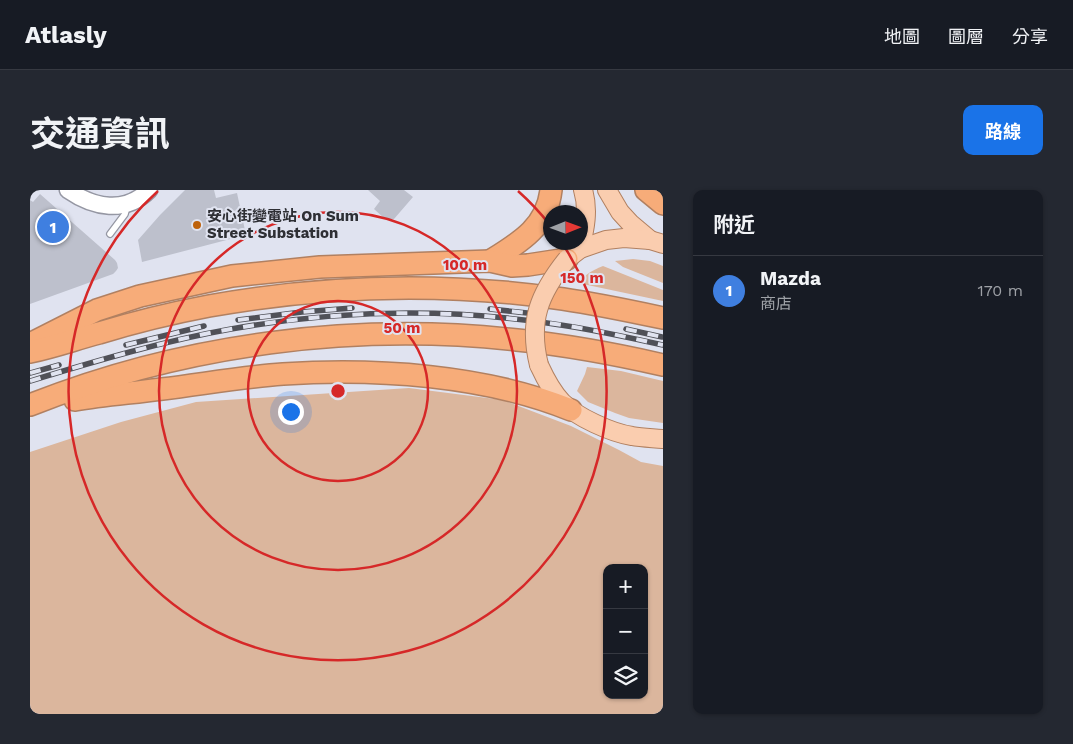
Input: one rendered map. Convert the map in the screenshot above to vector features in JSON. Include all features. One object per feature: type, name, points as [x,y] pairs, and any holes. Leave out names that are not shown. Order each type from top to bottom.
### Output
[{"type":"highway","points":[[490,260],[519,243],[530,233],[541,219],[551,190]]},
{"type":"highway","points":[[646,190],[663,204]]},
{"type":"highway","points":[[30,344],[97,310],[140,296],[232,276],[320,267],[490,260],[512,266],[528,265],[574,254]]},
{"type":"highway","points":[[30,352],[51,348],[150,319],[208,307],[278,296],[350,290],[417,288],[515,293],[592,304],[663,318]]},
{"type":"highway","points":[[30,407],[79,387],[169,362],[258,345],[323,337],[403,334],[484,337],[555,344],[663,365]]},
{"type":"highway","points":[[30,407],[95,396],[240,378],[358,372],[427,377],[463,382],[544,400],[572,410]]},
{"type":"main road","points":[[583,190],[587,214],[574,254],[551,281],[538,309],[534,337],[539,365],[557,396],[563,404],[572,410],[596,424],[615,432],[631,436],[663,439]]},
{"type":"main road","points":[[607,190],[620,212],[631,224],[657,242]]},
{"type":"main road","points":[[574,254],[606,240],[624,238],[657,242]]},
{"type":"street","points":[[68,190],[82,199],[96,204],[112,206],[127,205],[137,200],[149,190]]},
{"type":"lane","points":[[110,234],[125,214],[127,205]]},
{"type":"shaded area","points":[[633,259],[650,261],[663,266],[663,283],[623,267],[615,261]]},
{"type":"shaded area","points":[[603,266],[663,290],[663,301],[578,283],[589,273]]},
{"type":"shaded area","points":[[587,367],[621,371],[663,381],[663,423],[629,418],[588,402],[577,391]]},
{"type":"shaded area","points":[[409,388],[503,400],[571,426],[641,462],[663,466],[663,714],[30,714],[30,452],[121,422],[196,402]]},
{"type":"building","name":"安心街變電站 On Sum Street Substation","points":[[185,190],[214,190],[216,198],[237,193],[246,235],[142,262],[138,240]]},
{"type":"building","points":[[368,190],[404,190],[413,197],[394,219],[385,219],[374,209],[380,201]]},
{"type":"building","points":[[40,194],[115,260],[118,268],[113,274],[30,304],[30,200],[33,202]]},
{"type":"railway","points":[[238,320],[352,308]]},
{"type":"railway","points":[[490,309],[537,314]]},
{"type":"railway","points":[[30,381],[180,339],[269,323],[347,315],[424,313],[502,318],[571,326],[663,345]]},
{"type":"railway","points":[[126,345],[204,326]]},
{"type":"railway","points":[[626,329],[662,337]]},
{"type":"railway","points":[[30,373],[59,365]]},
{"type":"place","name":"安心街變電站 On Sum Street Substation","points":[[197,225]]},
{"type":"place","name":"Mazda","points":[[53,227]]}]
